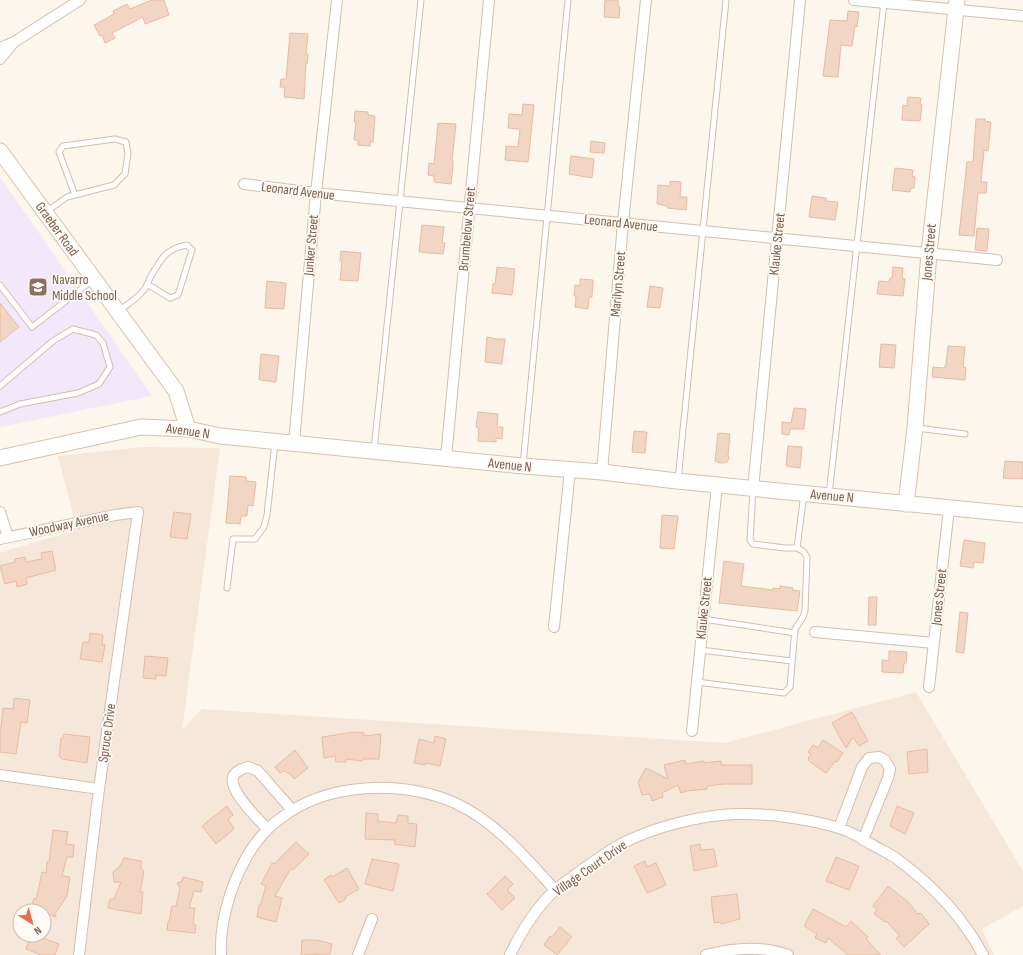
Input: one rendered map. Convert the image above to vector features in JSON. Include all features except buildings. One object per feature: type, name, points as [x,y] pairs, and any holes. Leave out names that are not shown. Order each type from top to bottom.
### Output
[{"type":"street","points":[[0,48],[14,42],[80,0]]},
{"type":"street","name":"Junker Street","points":[[294,443],[316,193],[337,0]]},
{"type":"street","name":"Brumbelow Street","points":[[446,458],[489,0]]},
{"type":"street","name":"Marilyn Street","points":[[602,472],[623,223],[646,0]]},
{"type":"street","name":"Klauke Street","points":[[753,488],[800,0]]},
{"type":"street","points":[[854,0],[957,5],[1022,16]]},
{"type":"street","name":"Jones Street","points":[[906,504],[915,428],[929,253],[957,5]]},
{"type":"street","points":[[0,59],[14,42]]},
{"type":"street","name":"Graeber Road","points":[[0,151],[176,391],[188,429]]},
{"type":"street","name":"Leonard Avenue","points":[[244,184],[316,193],[997,260]]},
{"type":"street","name":"Avenue N","points":[[0,458],[141,427],[188,429],[220,436],[523,466],[602,472],[804,494],[1023,515]]},
{"type":"street","points":[[554,627],[570,470]]},
{"type":"street","name":"Klauke Street","points":[[692,731],[717,485]]},
{"type":"street","name":"Jones Street","points":[[929,687],[949,508]]},
{"type":"street","points":[[0,512],[4,538]]},
{"type":"street","name":"Woodway Avenue","points":[[4,538],[115,515],[138,512]]},
{"type":"street","name":"Spruce Drive","points":[[79,955],[98,789],[138,512]]},
{"type":"street","points":[[814,632],[934,643]]},
{"type":"street","points":[[839,828],[862,767],[869,758],[879,756],[885,760],[890,769],[888,778],[863,840]]},
{"type":"street","points":[[267,829],[237,794],[233,784],[233,776],[238,770],[248,767],[258,771],[292,810]]},
{"type":"street","points":[[0,775],[98,789]]},
{"type":"street","points":[[221,955],[223,925],[237,874],[251,849],[267,829],[292,810],[305,803],[333,793],[366,788],[395,789],[429,795],[454,803],[472,813],[497,832],[520,852],[555,890]]},
{"type":"street","name":"Village Court Drive","points":[[510,955],[516,942],[534,913],[555,890],[619,845],[649,832],[669,826],[698,819],[737,814],[769,815],[804,820],[839,828],[896,858],[935,892],[962,922],[983,955]]},
{"type":"street","points":[[358,955],[372,919]]},
{"type":"street","points":[[706,955],[721,951],[759,948],[788,955]]},
{"type":"lane","points":[[374,451],[420,0]]},
{"type":"lane","points":[[523,466],[568,0]]},
{"type":"lane","points":[[678,481],[726,0]]},
{"type":"lane","points":[[829,496],[884,1]]},
{"type":"lane","points":[[46,213],[67,197],[75,195],[114,185],[125,174],[128,153],[126,142],[115,139],[63,146],[59,152],[75,195]]},
{"type":"lane","points":[[118,312],[143,291],[147,284],[163,257],[176,246],[187,245],[192,250],[178,295],[170,298],[147,284]]},
{"type":"lane","points":[[0,285],[32,327],[94,279]]},
{"type":"lane","points":[[0,386],[53,341],[73,329],[96,335],[103,343],[110,367],[98,384],[78,393],[20,404],[0,412]]},
{"type":"lane","points":[[915,428],[966,434]]},
{"type":"lane","points":[[227,588],[233,538],[255,539],[264,527],[267,515],[275,441]]},
{"type":"lane","points":[[696,682],[784,693],[790,687],[795,629],[805,612],[807,557],[803,551],[797,548],[753,544],[750,540],[753,488]]},
{"type":"lane","points":[[797,548],[804,494]]},
{"type":"lane","points":[[703,619],[795,633]]},
{"type":"lane","points":[[700,650],[792,661]]},
{"type":"shaded area","name":"Navarro Middle School","points":[[0,177],[152,396],[0,427]]},
{"type":"shaded area","points":[[144,447],[220,448],[182,730],[202,709],[724,743],[916,692],[1023,871],[1023,906],[982,929],[994,955],[0,955],[0,551],[1,552],[77,530],[58,456]]},
{"type":"place","name":"Navarro Middle School","points":[[38,287]]}]
